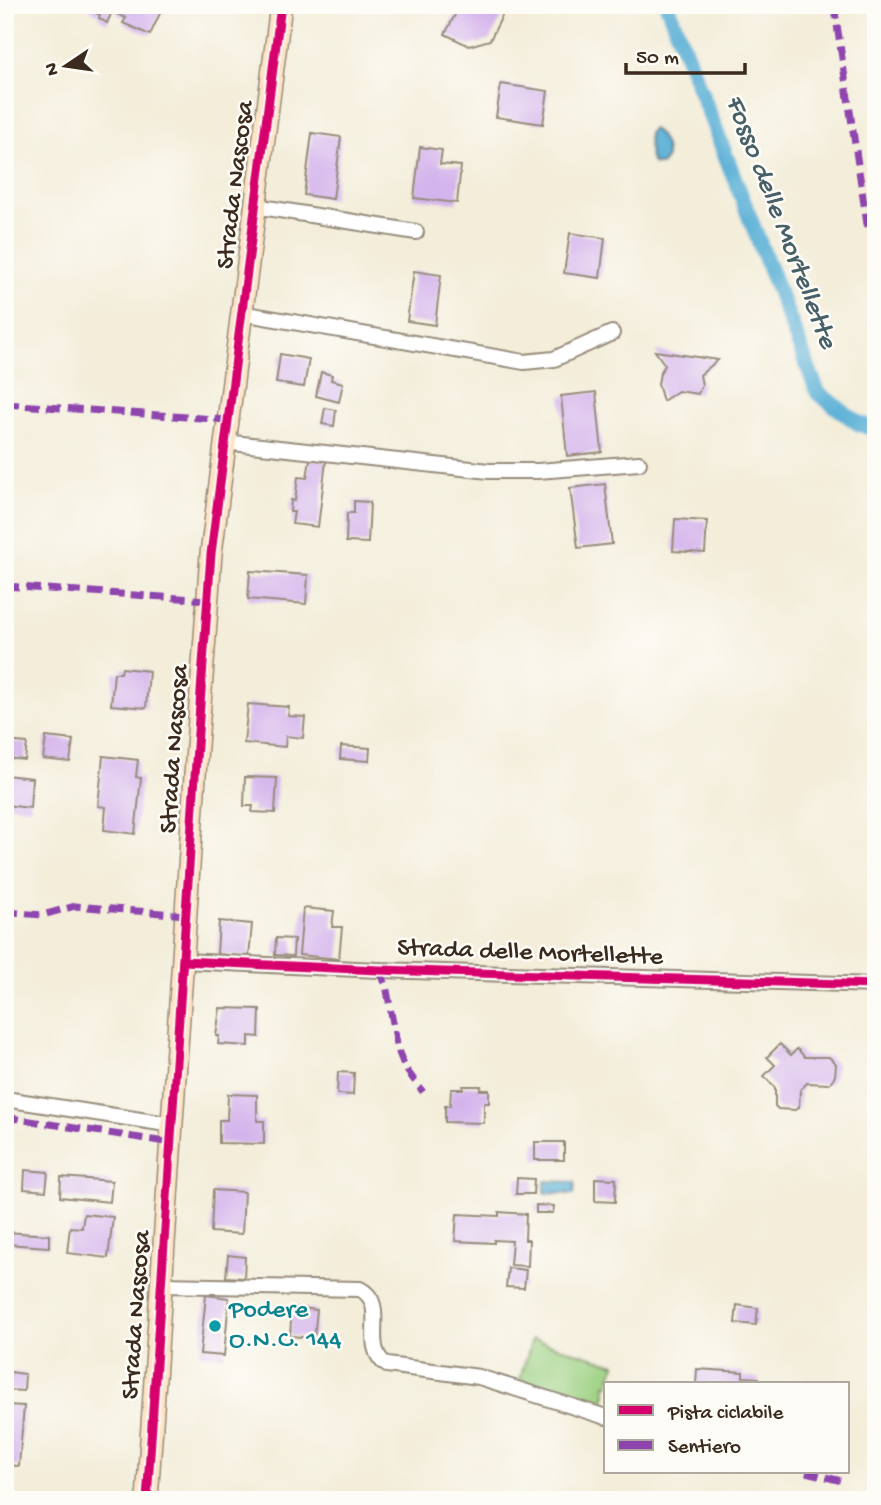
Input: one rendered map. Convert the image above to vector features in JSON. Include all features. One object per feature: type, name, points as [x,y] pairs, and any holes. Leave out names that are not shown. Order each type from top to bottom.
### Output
[{"type":"street","name":"Strada Nascosa","points":[[147,1500],[211,554],[281,5]]},
{"type":"street","name":"Strada Nascosa","points":[[255,206],[416,232]]},
{"type":"street","points":[[241,313],[524,362],[554,359],[612,333]]},
{"type":"street","points":[[225,442],[488,471],[538,471],[639,463]]},
{"type":"street","name":"Strada delle Mortellette","points":[[183,961],[379,970],[876,985]]},
{"type":"street","points":[[5,1099],[173,1125]]},
{"type":"street","name":"Strada Nascosa","points":[[161,1285],[360,1289],[372,1300],[374,1347],[380,1361],[387,1365],[479,1377],[604,1416]]},
{"type":"green space","points":[[532,1339],[615,1364],[610,1382],[604,1382],[603,1404],[520,1379]]},
{"type":"water","points":[[653,129],[665,146],[666,159],[661,165],[653,164],[650,158],[648,133]]},
{"type":"water","points":[[545,1181],[575,1182],[574,1194],[545,1193]]},
{"type":"building","points":[[92,5],[115,5],[107,23],[99,18],[100,15],[90,10]]},
{"type":"building","points":[[121,5],[155,5],[162,9],[150,35],[123,23],[126,18],[117,14]]},
{"type":"building","points":[[440,5],[487,5],[503,14],[490,40],[469,46],[445,34],[456,13]]},
{"type":"building","points":[[501,84],[548,91],[543,124],[496,117]]},
{"type":"building","points":[[312,133],[341,137],[333,199],[304,195]]},
{"type":"building","points":[[420,147],[442,150],[440,164],[461,166],[457,203],[414,198]]},
{"type":"building","points":[[570,233],[605,238],[600,278],[564,273]]},
{"type":"building","points":[[414,271],[441,275],[435,325],[407,321]]},
{"type":"building","points":[[655,351],[718,360],[700,375],[702,385],[698,394],[678,391],[663,401],[658,384],[665,365]]},
{"type":"building","points":[[280,354],[309,359],[304,387],[276,383]]},
{"type":"building","points":[[321,372],[332,375],[331,380],[343,383],[339,402],[316,396]]},
{"type":"building","points":[[596,392],[602,452],[567,456],[561,396]]},
{"type":"building","points":[[325,408],[336,410],[334,426],[322,424]]},
{"type":"building","points":[[310,459],[326,461],[318,527],[292,524],[294,512],[290,512],[291,500],[295,501],[298,477],[307,478]]},
{"type":"building","points":[[605,484],[612,544],[578,548],[570,488]]},
{"type":"building","points":[[354,501],[370,502],[368,543],[346,542],[347,513],[354,513]]},
{"type":"building","points":[[675,519],[707,521],[705,553],[673,551]]},
{"type":"building","points":[[250,571],[308,575],[306,604],[248,599]]},
{"type":"building","points":[[122,668],[149,671],[146,708],[111,705],[114,673],[121,673]]},
{"type":"building","points":[[248,704],[289,707],[288,716],[305,717],[303,738],[286,736],[285,747],[244,743]]},
{"type":"building","points":[[46,737],[73,740],[70,762],[43,759]]},
{"type":"building","points":[[5,741],[27,743],[25,760],[5,758]]},
{"type":"building","points":[[341,746],[370,748],[369,761],[340,759]]},
{"type":"building","points":[[103,756],[138,760],[136,777],[141,778],[135,834],[104,830],[106,807],[98,806]]},
{"type":"building","points":[[5,775],[32,778],[30,808],[5,805]]},
{"type":"building","points":[[245,777],[277,778],[275,813],[252,812],[253,806],[244,806]]},
{"type":"building","points":[[303,908],[334,911],[332,927],[342,927],[339,959],[299,955]]},
{"type":"building","points":[[219,921],[252,924],[249,957],[217,954]]},
{"type":"building","points":[[276,938],[294,939],[293,956],[275,955]]},
{"type":"building","points":[[220,1008],[260,1009],[259,1037],[249,1036],[249,1046],[218,1044],[219,1036],[216,1036]]},
{"type":"building","points":[[780,1044],[791,1055],[797,1049],[805,1057],[829,1057],[836,1064],[835,1076],[829,1084],[807,1083],[800,1090],[799,1108],[795,1110],[778,1109],[775,1106],[775,1088],[764,1076],[775,1065],[767,1057]]},
{"type":"building","points":[[338,1072],[354,1073],[353,1095],[337,1094]]},
{"type":"building","points":[[463,1086],[481,1086],[480,1090],[489,1090],[489,1103],[484,1103],[484,1123],[445,1122],[445,1106],[450,1106],[451,1089],[463,1089]]},
{"type":"building","points":[[228,1094],[257,1095],[257,1121],[264,1121],[264,1144],[219,1143],[219,1120],[227,1120]]},
{"type":"building","points":[[535,1142],[564,1142],[564,1160],[535,1160]]},
{"type":"building","points":[[25,1170],[48,1172],[46,1191],[24,1189]]},
{"type":"building","points":[[61,1177],[112,1181],[110,1202],[60,1197]]},
{"type":"building","points":[[517,1178],[534,1179],[533,1194],[516,1194]]},
{"type":"building","points":[[595,1178],[616,1179],[615,1202],[595,1201]]},
{"type":"building","points":[[213,1190],[244,1192],[242,1234],[211,1232]]},
{"type":"building","points":[[536,1205],[554,1206],[553,1213],[536,1213]]},
{"type":"building","points":[[499,1212],[526,1214],[528,1266],[510,1265],[512,1241],[455,1241],[457,1214],[499,1216]]},
{"type":"building","points":[[84,1214],[113,1217],[108,1258],[67,1253],[70,1227],[82,1228]]},
{"type":"building","points":[[5,1232],[49,1235],[49,1247],[5,1244]]},
{"type":"building","points":[[228,1255],[245,1257],[244,1278],[226,1277]]},
{"type":"building","points":[[508,1268],[526,1270],[524,1288],[506,1287]]},
{"type":"building","name":"Podere O.N.C. 144","points":[[206,1295],[229,1298],[224,1356],[200,1354]]},
{"type":"building","points":[[737,1305],[758,1308],[756,1325],[735,1323]]},
{"type":"building","points":[[292,1307],[317,1310],[314,1338],[290,1336]]},
{"type":"building","points":[[697,1369],[743,1372],[743,1377],[759,1378],[758,1382],[696,1382]]},
{"type":"building","points":[[10,1372],[25,1374],[24,1391],[8,1390]]},
{"type":"building","points":[[5,1405],[24,1406],[19,1466],[5,1465]]},
{"type":"waterway","name":"Fosso delle Mortellette","points":[[667,5],[818,393],[858,423],[876,430]]},
{"type":"marked path","points":[[834,5],[867,224],[876,241]]},
{"type":"marked path","points":[[5,404],[227,420]]},
{"type":"marked path","points":[[5,586],[207,600]]},
{"type":"marked path","points":[[5,912],[43,915],[75,906],[186,915]]},
{"type":"marked path","points":[[379,970],[386,985],[398,1050],[405,1068],[423,1092]]},
{"type":"marked path","points":[[5,1117],[172,1143]]},
{"type":"marked path","points":[[814,1474],[845,1482]]},
{"type":"cycle path","points":[[147,1500],[211,554],[281,5]]},
{"type":"cycle path","points":[[183,961],[379,970],[876,985]]},
{"type":"place","name":"Podere O.N.C. 144","points":[[215,1326]]}]
